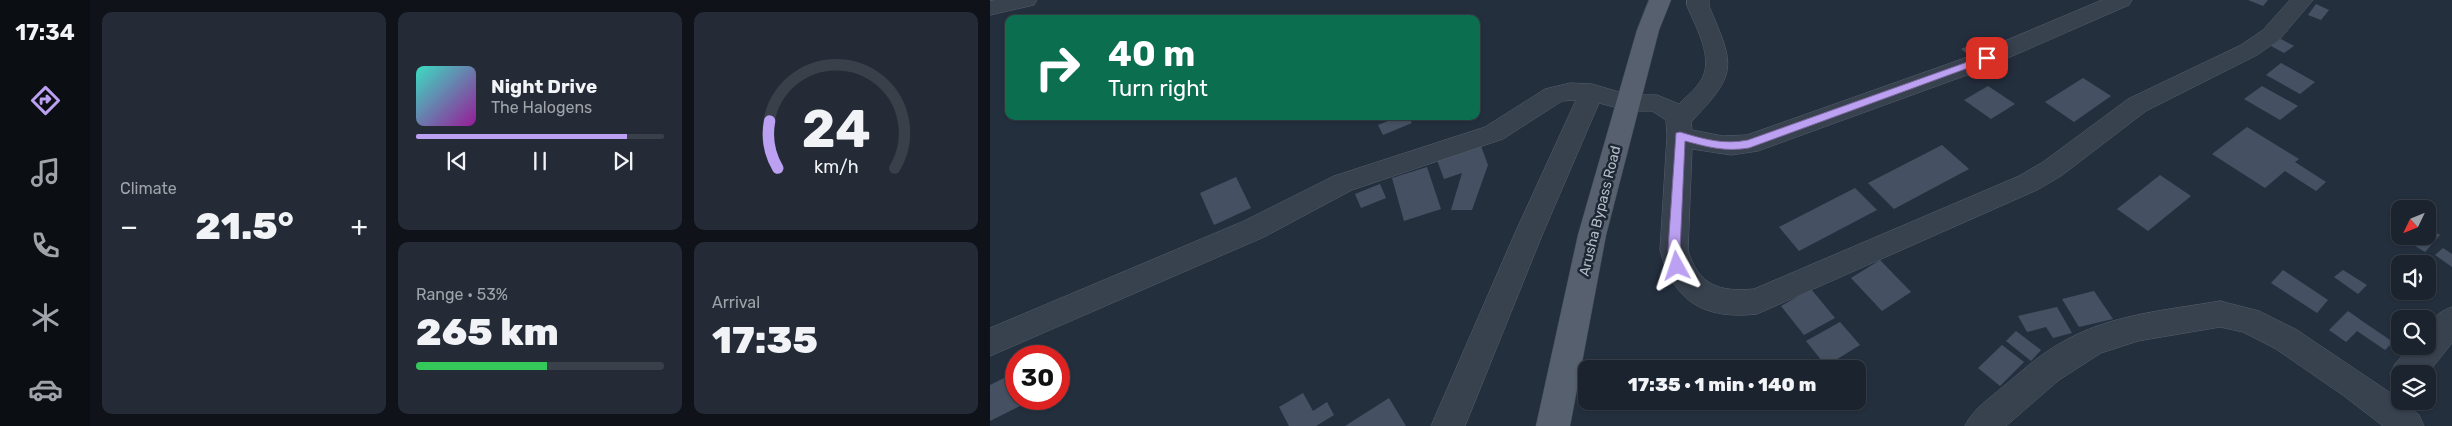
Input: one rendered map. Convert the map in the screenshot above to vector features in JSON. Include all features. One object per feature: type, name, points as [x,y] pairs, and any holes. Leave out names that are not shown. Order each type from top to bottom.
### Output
[{"type":"main road","name":"Arusha Bypass Road","points":[[1553,426],[1592,236],[1648,30],[1660,0]]},
{"type":"street","points":[[990,8],[1026,0]]},
{"type":"street","points":[[1698,0],[1698,6],[1717,60],[1716,74],[1679,128],[1674,250],[1677,266],[1685,280],[1699,293],[1717,302],[1736,304],[1757,301],[2028,183],[2052,168],[2137,105],[2249,50],[2271,35],[2302,0]]},
{"type":"street","points":[[990,342],[1254,229],[1342,183],[1494,133],[1554,96],[1570,92],[1592,92],[1628,103],[1657,104],[1667,108],[1679,128],[1716,146],[1732,147],[1749,144],[1970,65],[2121,0]]},
{"type":"street","points":[[1448,426],[1529,233],[1592,92]]},
{"type":"street","points":[[1982,426],[2066,356],[2090,343],[2123,333],[2220,314],[2238,316],[2277,333],[2390,391],[2407,426]]},
{"type":"street","points":[[2414,365],[2452,320]]},
{"type":"building","points":[[2248,0],[2268,0],[2263,6]]},
{"type":"building","points":[[2316,4],[2329,10],[2321,20],[2308,15]]},
{"type":"building","points":[[2281,39],[2294,46],[2284,53],[2271,46]]},
{"type":"building","points":[[1980,40],[1990,48],[1970,56],[1961,49]]},
{"type":"building","points":[[2281,63],[2315,82],[2300,94],[2266,75]]},
{"type":"building","points":[[2083,78],[2111,96],[2074,122],[2045,102]]},
{"type":"building","points":[[1988,86],[2015,104],[1991,119],[1964,100]]},
{"type":"building","points":[[2262,86],[2298,106],[2280,120],[2244,99]]},
{"type":"building","points":[[1390,120],[1410,120],[1412,123],[1383,135],[1378,125]]},
{"type":"building","points":[[2247,127],[2299,159],[2295,162],[2326,182],[2316,191],[2285,171],[2265,188],[2212,154]]},
{"type":"building","points":[[1942,145],[1969,169],[1894,209],[1868,183]]},
{"type":"building","points":[[1481,146],[1488,165],[1472,210],[1451,210],[1462,173],[1444,179],[1437,160]]},
{"type":"building","points":[[1427,167],[1441,209],[1404,221],[1392,178]]},
{"type":"building","points":[[2160,175],[2191,196],[2148,231],[2117,209]]},
{"type":"building","points":[[1236,177],[1251,208],[1214,225],[1200,193]]},
{"type":"building","points":[[1380,184],[1386,198],[1361,208],[1355,194]]},
{"type":"building","points":[[1855,188],[1877,210],[1799,251],[1779,227]]},
{"type":"building","points":[[2413,245],[2431,245],[2425,252]]},
{"type":"building","points":[[2443,248],[2452,254],[2452,267],[2436,255]]},
{"type":"building","points":[[1880,260],[1911,292],[1882,311],[1851,278]]},
{"type":"building","points":[[2283,270],[2328,300],[2317,313],[2271,283]]},
{"type":"building","points":[[2343,270],[2367,285],[2358,294],[2334,277]]},
{"type":"building","points":[[1811,289],[1835,318],[1804,335],[1781,306]]},
{"type":"building","points":[[2094,291],[2113,319],[2079,327],[2062,299]]},
{"type":"building","points":[[2057,307],[2072,333],[2053,338],[2046,327],[2027,332],[2018,316]]},
{"type":"building","points":[[2348,311],[2391,341],[2391,344],[2385,350],[2357,331],[2346,342],[2329,330]]},
{"type":"building","points":[[1840,322],[1860,345],[1836,360],[1821,360],[1806,341]]},
{"type":"building","points":[[2016,331],[2041,350],[2031,361],[2006,341]]},
{"type":"building","points":[[2002,345],[2024,362],[2000,386],[1978,368]]},
{"type":"building","points":[[1005,378],[1005,410],[1012,410],[990,421],[990,385]]},
{"type":"building","points":[[1303,393],[1313,411],[1327,402],[1334,415],[1316,426],[1289,426],[1279,407]]},
{"type":"building","points":[[1389,398],[1406,426],[1345,426]]},
{"type":"route","points":[[1677,266],[1674,250],[1680,136],[1716,146],[1732,147],[1749,144],[1987,58]]}]
